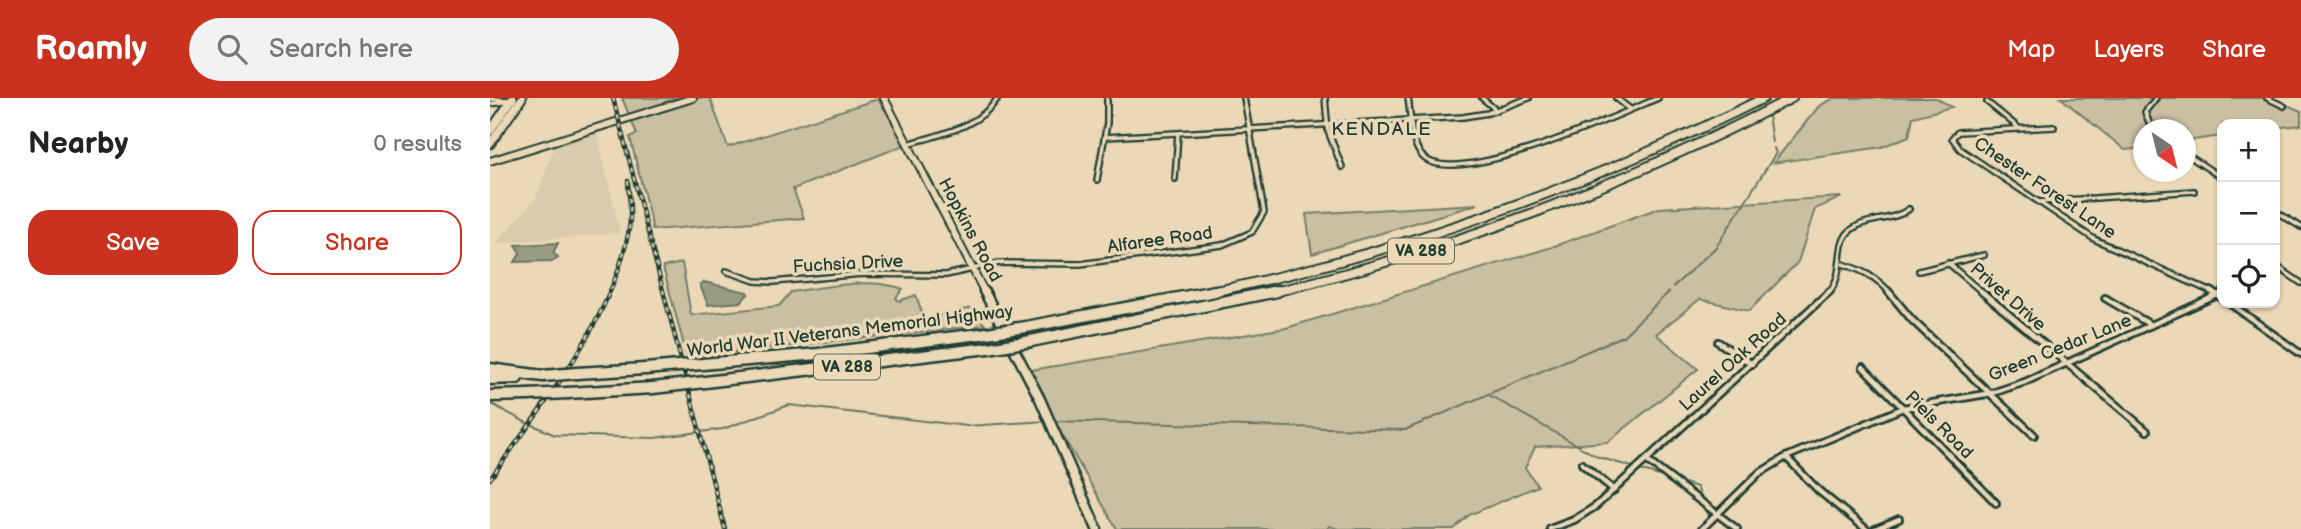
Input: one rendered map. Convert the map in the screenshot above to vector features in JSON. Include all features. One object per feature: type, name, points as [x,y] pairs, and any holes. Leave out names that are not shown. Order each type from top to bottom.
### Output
[{"type":"highway","name":"World War II Veterans Memorial Highway","points":[[490,379],[702,365],[980,334],[1237,285],[1419,237],[1603,173],[1764,98]]},
{"type":"highway","name":"World War II Veterans Memorial Highway","points":[[490,399],[514,395],[653,388],[988,348],[1241,299],[1459,239],[1551,208],[1652,167],[1792,98]]},
{"type":"highway","points":[[490,369],[543,376]]},
{"type":"main road","points":[[490,161],[693,98]]},
{"type":"main road","name":"Hopkins Road","points":[[884,98],[1049,421],[1097,529]]},
{"type":"main road","points":[[490,131],[512,99]]},
{"type":"main road","points":[[490,145],[522,99]]},
{"type":"street","points":[[907,144],[974,120],[990,110],[998,98]]},
{"type":"street","points":[[1097,180],[1105,137],[1107,98]]},
{"type":"street","name":"Alfaree Road","points":[[973,269],[999,263],[1063,265],[1107,261],[1213,247],[1239,239],[1257,228],[1264,212],[1244,98]]},
{"type":"street","points":[[1325,98],[1327,125],[1342,167]]},
{"type":"street","points":[[1408,98],[1418,152],[1427,160],[1443,163],[1490,160],[1525,153],[1658,98]]},
{"type":"street","points":[[1482,98],[1496,110]]},
{"type":"street","points":[[1105,137],[1470,117],[1529,98]]},
{"type":"street","points":[[1616,98],[1631,109]]},
{"type":"street","points":[[2148,119],[2145,112],[2156,98]]},
{"type":"street","points":[[2267,98],[2284,106]]},
{"type":"street","points":[[490,101],[522,99]]},
{"type":"street","points":[[1987,102],[2020,129]]},
{"type":"street","name":"Chester Forest Lane","points":[[2054,127],[1958,132],[1952,138],[1961,149],[2080,232],[2113,250],[2184,275],[2217,294]]},
{"type":"street","points":[[1175,180],[1178,133]]},
{"type":"street","points":[[2196,161],[2217,175]]},
{"type":"street","points":[[2038,202],[2194,191]]},
{"type":"street","name":"Laurel Oak Road","points":[[1550,529],[1586,514],[1837,285],[1843,264],[1842,244],[1852,229],[1900,215],[1909,209]]},
{"type":"street","points":[[2280,214],[2301,227]]},
{"type":"street","points":[[1919,271],[1984,255]]},
{"type":"street","points":[[1843,264],[1861,270],[1882,283],[1912,320],[2034,435]]},
{"type":"street","name":"Privet Drive","points":[[1948,264],[2147,431]]},
{"type":"street","name":"Fuchsia Drive","points":[[726,271],[766,282],[862,274],[940,276],[973,269]]},
{"type":"street","points":[[2281,269],[2301,283]]},
{"type":"street","points":[[2105,298],[2152,325]]},
{"type":"street","name":"Green Cedar Lane","points":[[1702,529],[1758,474],[1786,457],[1903,408],[1990,393],[2066,365],[2217,298]]},
{"type":"street","points":[[2236,308],[2301,354]]},
{"type":"street","points":[[1718,341],[1752,364]]},
{"type":"street","name":"Piels Road","points":[[1863,367],[1996,503]]},
{"type":"street","points":[[1786,457],[1819,491],[1866,529]]},
{"type":"street","points":[[1646,460],[1737,529]]},
{"type":"street","points":[[1582,464],[1614,490]]},
{"type":"street","points":[[1875,529],[1899,519]]},
{"type":"shaded area","points":[[622,98],[710,98],[728,147],[878,99],[907,144],[793,189],[804,218],[653,230],[630,137],[637,134]]},
{"type":"shaded area","points":[[1834,98],[1936,98],[1952,107],[1913,117],[1909,136],[1882,147],[1773,163],[1819,106]]},
{"type":"shaded area","points":[[2061,98],[2271,98],[2301,111],[2301,125],[2280,127],[2280,119],[2217,119],[2217,137],[2196,140],[2196,119],[2133,119],[2133,149],[2125,150]]},
{"type":"shaded area","points":[[596,129],[620,233],[497,243],[536,198],[555,144]]},
{"type":"shaded area","points":[[1842,197],[1815,209],[1798,262],[1749,311],[1700,299],[1656,334],[1698,369],[1608,442],[1535,447],[1525,468],[1538,486],[1469,515],[1454,529],[1338,529],[1329,526],[1327,529],[1117,529],[1025,371],[1286,328],[1549,248],[1659,208]]},
{"type":"shaded area","points":[[1478,204],[1312,254],[1306,214]]},
{"type":"shaded area","points":[[558,243],[553,253],[558,257],[553,261],[515,262],[520,254],[516,245]]},
{"type":"shaded area","points":[[682,263],[691,315],[779,306],[791,292],[862,283],[903,289],[896,298],[899,301],[916,295],[924,319],[971,308],[985,325],[687,357],[663,267]]},
{"type":"shaded area","points":[[704,282],[748,294],[741,302],[708,305],[700,285]]},
{"type":"waterway","points":[[1768,115],[1772,142]]},
{"type":"waterway","points":[[1673,287],[1716,247],[1776,153],[1774,148]]},
{"type":"waterway","points":[[1488,394],[1623,336],[1669,292]]},
{"type":"waterway","points":[[1053,421],[1405,430],[1488,394]]},
{"type":"waterway","points":[[1488,394],[1598,457],[1632,467]]},
{"type":"waterway","points":[[490,403],[527,423]]},
{"type":"waterway","points":[[533,425],[555,435],[654,438],[723,429],[789,405],[967,426],[1047,421]]},
{"type":"waterway","points":[[1643,471],[1666,478]]},
{"type":"waterway","points":[[1678,481],[1697,487],[1703,502]]},
{"type":"waterway","points":[[1705,507],[1710,518]]},
{"type":"railway","points":[[613,98],[725,529]]},
{"type":"railway","points":[[490,479],[553,392],[592,328],[608,295],[621,262],[629,229],[628,181]]},
{"type":"district","name":"KENDALE","points":[[1382,129]]}]
